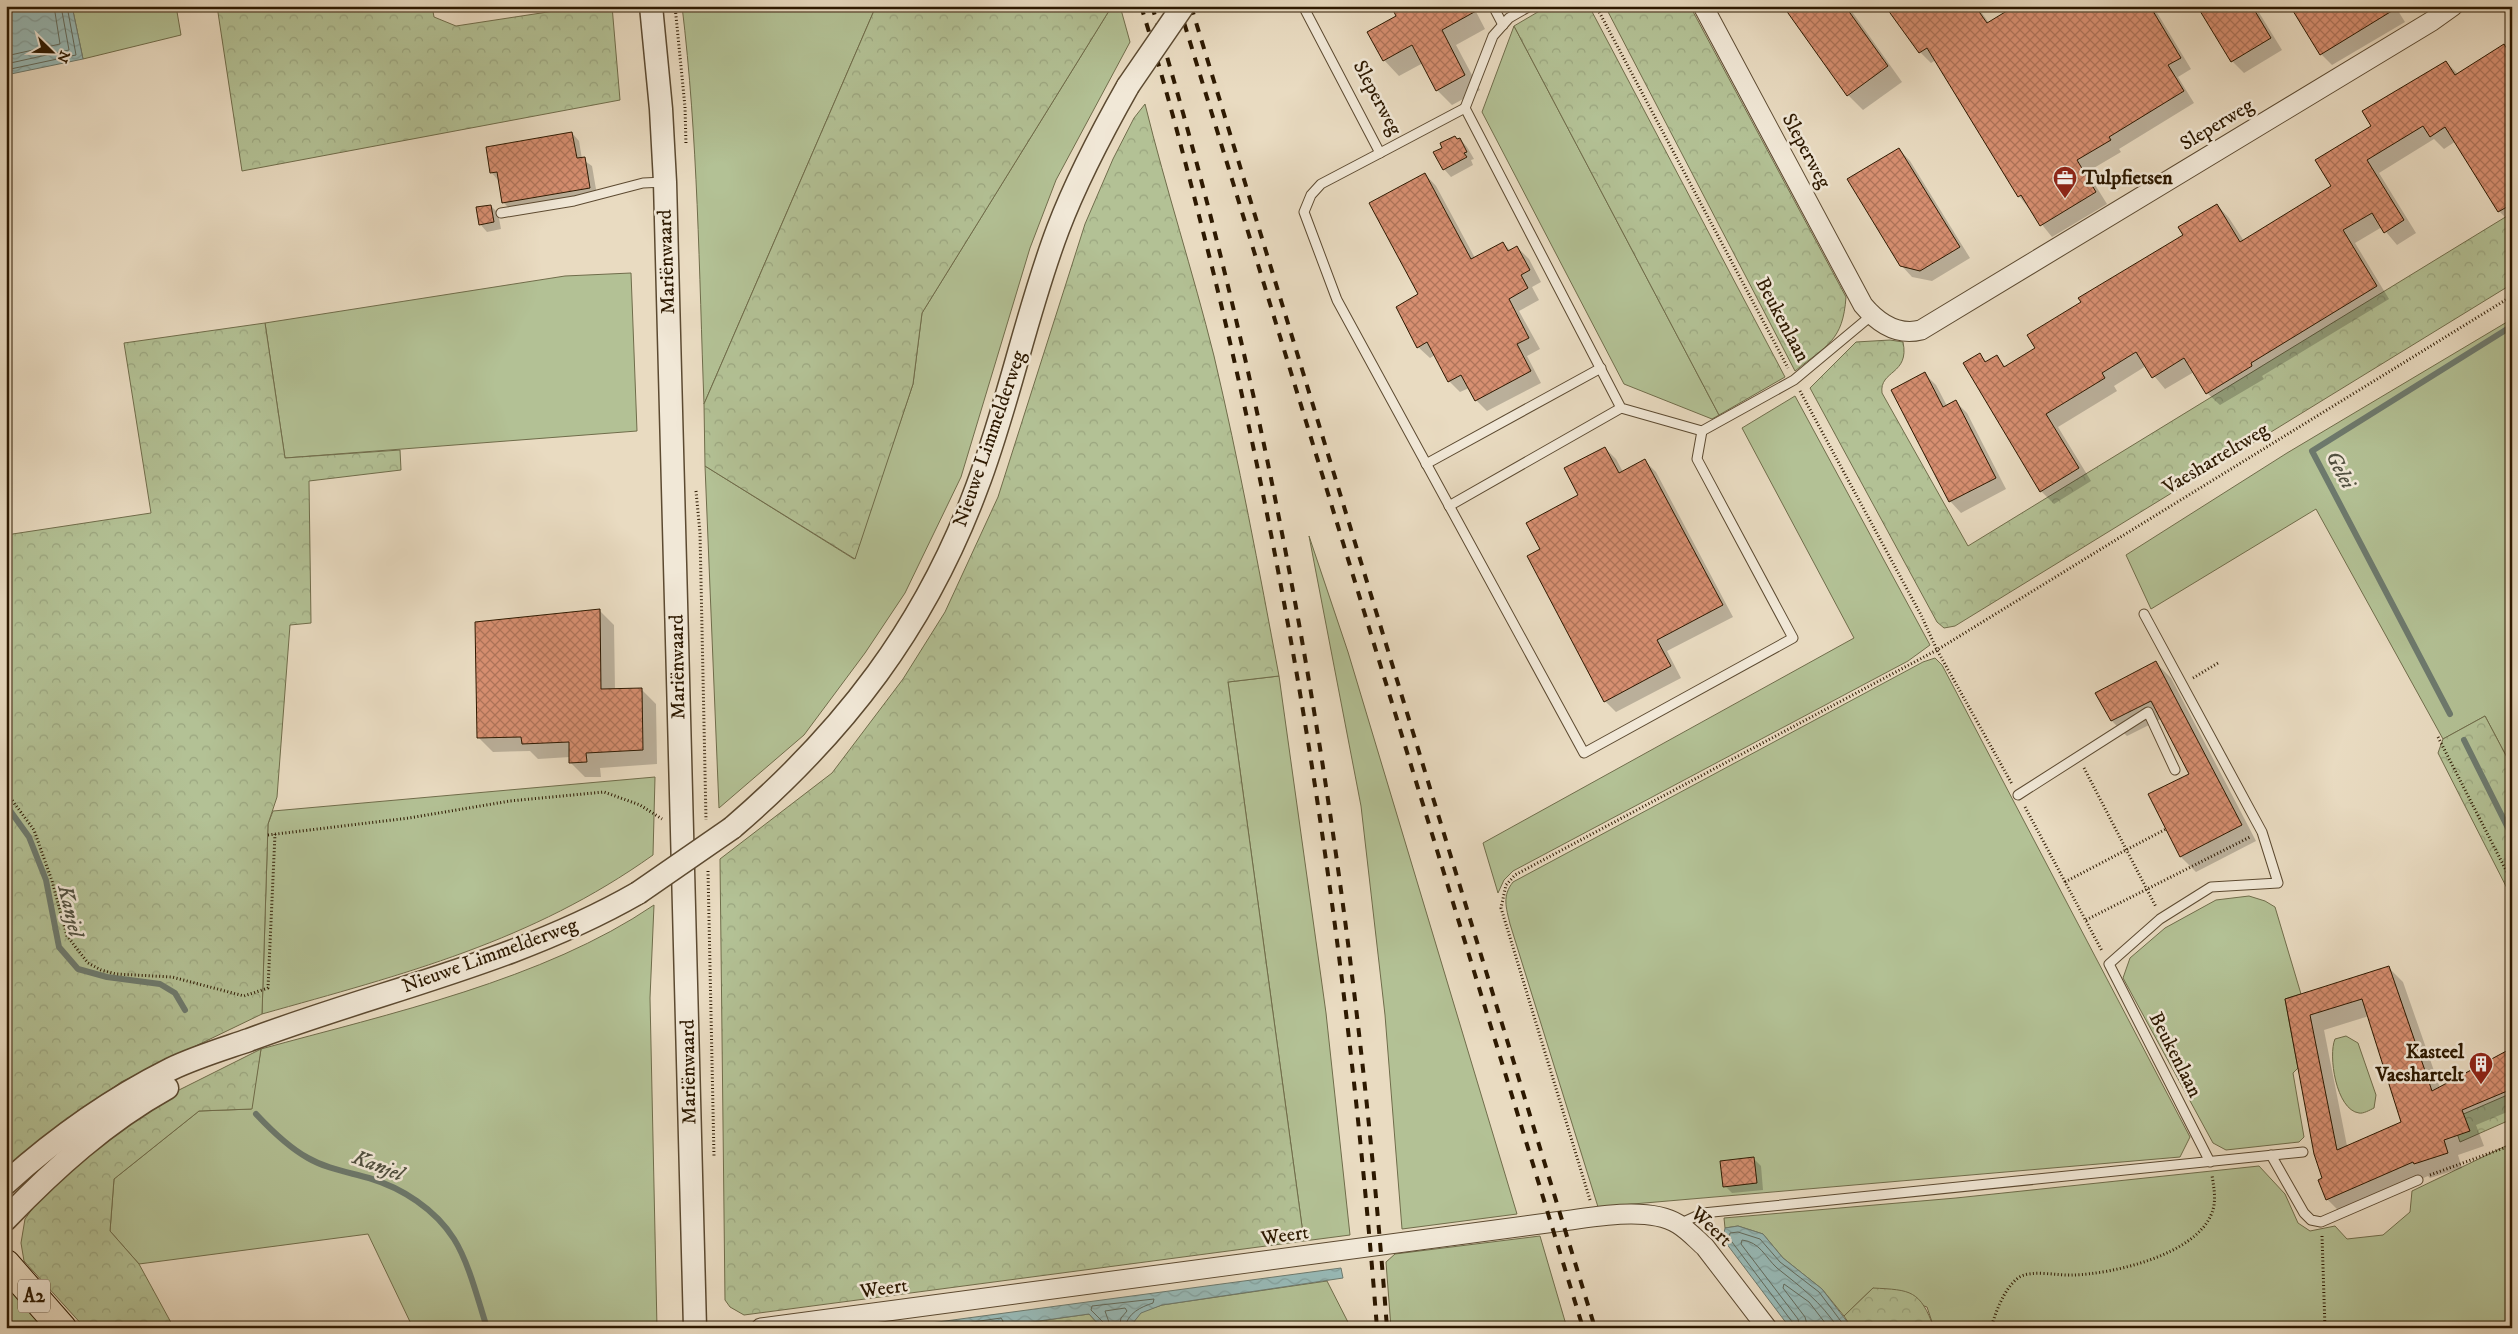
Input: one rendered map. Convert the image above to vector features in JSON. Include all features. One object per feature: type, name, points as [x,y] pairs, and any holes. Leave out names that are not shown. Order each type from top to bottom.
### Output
[{"type":"highway","name":"A2","points":[[6,1264],[62,1328]]},
{"type":"street","name":"Mariënwaard","points":[[651,6],[661,110],[665,182],[695,1328]]},
{"type":"street","name":"Nieuwe Limmelderweg","points":[[6,1183],[68,1132],[105,1106],[171,1069],[304,1020],[514,952],[601,914],[638,893],[732,828],[794,773],[852,709],[901,640],[930,592],[955,542],[987,460],[1058,229],[1088,160],[1128,86],[1183,6]]},
{"type":"street","name":"Sleperweg","points":[[1703,6],[1863,305],[1884,324],[1910,333],[1921,330],[2432,21],[2453,6]]},
{"type":"street","name":"Nieuwe Limmelderweg","points":[[6,1219],[39,1185],[104,1129],[129,1111],[238,1044]]},
{"type":"street","name":"Weert","points":[[761,1328],[1595,1217],[1641,1215],[1662,1217],[1679,1224],[1705,1247],[1767,1328]]},
{"type":"lane","name":"Sleperweg","points":[[1303,6],[1380,154],[1465,108]]},
{"type":"lane","points":[[1493,6],[1506,21]]},
{"type":"lane","points":[[1530,6],[1506,21],[1494,36],[1465,108],[1622,408]]},
{"type":"lane","points":[[1380,154],[1321,184],[1311,195],[1304,212],[1337,300],[1584,753],[1793,638],[1697,460],[1702,431]]},
{"type":"lane","points":[[501,213],[574,201],[643,183],[665,182]]},
{"type":"lane","points":[[1450,506],[1622,408],[1702,431],[1731,417],[1794,380],[1872,315]]},
{"type":"lane","points":[[1426,464],[1601,368]]},
{"type":"lane","points":[[2144,614],[2262,832],[2278,883],[2211,887],[2161,918]]},
{"type":"lane","points":[[2018,794],[2148,712],[2175,770]]},
{"type":"lane","name":"Beukenlaan","points":[[2161,918],[2109,964],[2210,1162]]},
{"type":"lane","points":[[1679,1224],[1703,1213],[2303,1152]]},
{"type":"lane","points":[[2271,1155],[2304,1213],[2311,1220],[2321,1222],[2418,1180]]},
{"type":"path","name":"Beukenlaan","points":[[1596,6],[1921,615],[1937,650]]},
{"type":"path","name":"Vaesharteltweg","points":[[1595,1217],[1501,908],[1506,886],[1515,875],[1937,650],[2512,296]]},
{"type":"path","points":[[2182,684],[2218,664]]},
{"type":"path","points":[[2438,737],[2512,882]]},
{"type":"path","points":[[2078,757],[2161,918]]},
{"type":"path","points":[[6,792],[34,830],[52,881],[66,936],[88,963],[101,970],[116,974],[172,977],[244,996],[268,988],[275,834]]},
{"type":"path","points":[[268,835],[409,818],[510,800],[604,792],[640,806],[662,819]]},
{"type":"path","points":[[2065,882],[2166,829]]},
{"type":"path","points":[[2086,920],[2146,888],[2262,832]]},
{"type":"path","points":[[2418,1180],[2512,1145]]},
{"type":"path","points":[[1991,1328],[2006,1290],[2019,1277],[2042,1273],[2073,1275],[2114,1270],[2152,1260],[2176,1249],[2199,1231],[2211,1216],[2215,1194],[2210,1162]]},
{"type":"path","points":[[2321,1222],[2325,1328]]},
{"type":"green space","points":[[72,6],[176,6],[181,35],[83,59]]},
{"type":"green space","points":[[217,6],[432,6],[434,17],[456,26],[587,6],[612,6],[620,100],[242,171]]},
{"type":"green space","points":[[682,6],[876,6],[704,404],[695,155]]},
{"type":"green space","points":[[876,6],[1112,6],[922,313],[913,384],[855,559],[705,466],[704,404]]},
{"type":"green space","points":[[1112,6],[1120,6],[1130,42],[1056,180],[1030,248],[961,477],[905,593],[865,653],[804,735],[719,808],[705,466],[854,559],[913,384],[922,313]]},
{"type":"green space","points":[[1548,6],[1589,6],[1785,377],[1719,415],[1514,26]]},
{"type":"green space","points":[[1605,6],[1690,6],[1846,297],[1844,312],[1837,333],[1824,348],[1795,371]]},
{"type":"green space","points":[[1514,26],[1719,415],[1712,419],[1624,384],[1482,112]]},
{"type":"green space","points":[[1145,104],[1214,356],[1240,476],[1279,676],[1228,682],[1304,1241],[744,1315],[730,1307],[725,1300],[720,859],[832,773],[903,679],[945,612],[998,497],[1085,224],[1113,159],[1134,118]]},
{"type":"green space","points":[[2512,213],[2512,284],[1955,626],[1944,628],[1937,622],[1810,388],[1856,342],[1890,340],[1903,342],[1904,353],[1902,361],[1899,367],[1885,380],[1882,386],[1882,393],[1968,546]]},
{"type":"green space","points":[[631,273],[637,431],[285,458],[265,323],[565,276]]},
{"type":"green space","points":[[2512,319],[2512,767],[2485,716],[2443,739],[2316,509],[2151,609],[2126,555],[2287,453]]},
{"type":"green space","points":[[265,323],[285,458],[400,450],[401,470],[309,481],[311,623],[290,625],[277,797],[268,824],[262,1014],[121,1082],[6,1167],[6,535],[151,513],[124,343]]},
{"type":"green space","points":[[1795,396],[1930,645],[1908,661],[1513,871],[1504,880],[1498,893],[1483,843],[1854,638],[1742,428]]},
{"type":"green space","points":[[1309,536],[1348,652],[1517,1214],[1402,1229],[1385,1015],[1361,806]]},
{"type":"green space","points":[[1935,658],[1942,665],[2190,1137],[2180,1157],[1598,1207],[1510,924],[1506,897],[1513,882],[1923,662]]},
{"type":"green space","points":[[1279,676],[1326,1013],[1350,1235],[1304,1241],[1228,682]]},
{"type":"green space","points":[[2485,716],[2512,767],[2512,898],[2438,753],[2443,739]]},
{"type":"green space","points":[[655,777],[653,855],[607,885],[560,911],[513,933],[465,952],[366,985],[262,1014],[268,824],[273,811]]},
{"type":"green space","points":[[2249,896],[2265,901],[2275,907],[2301,994],[2285,999],[2298,1068],[2293,1073],[2304,1137],[2299,1142],[2226,1150],[2213,1143],[2123,978],[2130,958],[2165,928],[2216,900]]},
{"type":"green space","points":[[654,905],[650,998],[657,1328],[413,1328],[368,1234],[139,1264],[110,1231],[114,1179],[199,1111],[251,1109],[261,1049],[412,1008],[515,974],[564,954],[611,931]]},
{"type":"green space","points":[[2346,1036],[2358,1043],[2376,1095],[2374,1108],[2367,1112],[2359,1113],[2351,1110],[2339,1092],[2333,1069],[2333,1047],[2335,1039]]},
{"type":"green space","points":[[261,1049],[252,1109],[199,1111],[114,1179],[110,1231],[139,1264],[174,1328],[85,1328],[24,1261],[21,1243],[25,1219],[42,1195],[100,1142],[177,1091]]},
{"type":"green space","points":[[2512,1093],[2512,1119],[2460,1142],[2452,1119]]},
{"type":"green space","points":[[2512,1143],[2512,1328],[1934,1328],[1927,1307],[1873,1288],[1844,1316],[1822,1289],[1783,1258],[1763,1234],[1738,1226],[1725,1228],[1724,1218],[1956,1198],[2259,1166],[2285,1194],[2298,1223],[2310,1231],[2335,1226],[2347,1239],[2383,1235],[2410,1212],[2412,1191]]},
{"type":"green space","points":[[1540,1236],[1567,1328],[1391,1328],[1386,1262],[1395,1254]]},
{"type":"green space","points":[[1327,1281],[1351,1328],[1129,1328],[1141,1312],[1162,1305]]},
{"type":"green space","points":[[6,1285],[44,1328],[6,1328]]},
{"type":"green space","points":[[1873,1288],[1897,1290],[1912,1294],[1924,1306],[1934,1328],[1852,1328],[1844,1316]]},
{"type":"green space","points":[[1089,1314],[1102,1328],[989,1328]]},
{"type":"water","points":[[6,6],[72,6],[83,59],[6,75]]},
{"type":"water","points":[[1738,1226],[1763,1234],[1783,1258],[1822,1289],[1852,1328],[1790,1328],[1723,1239],[1725,1228]]},
{"type":"water","points":[[1341,1268],[1343,1278],[1162,1305],[1141,1313],[1129,1328],[1102,1328],[1089,1314],[989,1328],[893,1328]]},
{"type":"building","points":[[1391,6],[1485,6],[1442,30],[1465,75],[1436,91],[1412,45],[1383,61],[1367,32],[1396,16]]},
{"type":"building","points":[[1783,6],[1845,6],[1888,66],[1847,96]]},
{"type":"building","points":[[1885,6],[1975,6],[1987,23],[2015,6],[2150,6],[2181,58],[2168,65],[2184,91],[2109,137],[2111,140],[2077,160],[2096,192],[2040,226],[2021,195],[2018,197],[1927,48],[1919,53]]},
{"type":"building","points":[[2197,6],[2252,6],[2271,38],[2231,62]]},
{"type":"building","points":[[2290,6],[2400,6],[2320,55]]},
{"type":"building","points":[[2504,44],[2512,57],[2512,204],[2498,212],[2445,127],[2430,137],[2423,126],[2367,160],[2404,220],[2384,233],[2372,213],[2343,230],[2377,286],[2251,363],[2252,366],[2206,394],[2184,358],[2152,378],[2136,352],[2102,373],[2105,378],[2046,414],[2079,468],[2040,492],[1963,363],[1980,353],[1985,362],[1997,355],[2004,367],[2035,348],[2027,335],[2081,302],[2078,298],[2183,235],[2178,227],[2217,204],[2240,242],[2331,186],[2315,160],[2371,126],[2362,111],[2446,61],[2455,75]]},
{"type":"building","points":[[572,132],[577,158],[585,157],[590,188],[502,203],[497,172],[490,173],[486,147]]},
{"type":"building","points":[[1455,136],[1457,139],[1460,138],[1467,152],[1464,153],[1467,157],[1443,170],[1433,152],[1442,148],[1440,143]]},
{"type":"building","points":[[1899,148],[1960,247],[1920,271],[1900,266],[1847,179]]},
{"type":"building","points":[[1425,173],[1471,259],[1503,242],[1508,251],[1517,246],[1530,270],[1521,275],[1528,288],[1509,299],[1529,338],[1517,344],[1531,371],[1475,401],[1461,375],[1448,382],[1427,342],[1417,348],[1396,307],[1418,294],[1369,203]]},
{"type":"building","points":[[491,205],[494,222],[479,225],[476,207]]},
{"type":"building","points":[[1925,372],[1943,407],[1956,400],[1996,478],[1949,502],[1891,390]]},
{"type":"building","points":[[1605,447],[1619,473],[1645,459],[1723,605],[1657,640],[1671,666],[1604,702],[1527,556],[1540,549],[1526,523],[1578,495],[1564,468]]},
{"type":"building","points":[[600,609],[601,689],[642,688],[643,750],[586,753],[587,762],[569,763],[569,742],[522,744],[521,737],[477,738],[475,622]]},
{"type":"building","points":[[2156,661],[2242,825],[2180,857],[2148,794],[2189,774],[2151,701],[2111,721],[2095,693]]},
{"type":"building","name":"Kasteel Vaeshartelt","points":[[2389,966],[2432,1091],[2512,1048],[2512,1089],[2462,1110],[2470,1131],[2444,1140],[2448,1153],[2414,1164],[2413,1162],[2326,1200],[2318,1180],[2322,1178],[2314,1154],[2285,999]],"holes":[[[2362,999],[2401,1122],[2337,1150],[2310,1015]]]},
{"type":"building","points":[[1754,1157],[1757,1183],[1723,1187],[1720,1161]]},
{"type":"waterway","name":"Gelei","points":[[2450,714],[2312,451],[2512,326]]},
{"type":"waterway","name":"Gelei","points":[[2464,740],[2512,836]]},
{"type":"waterway","name":"Kanjel","points":[[6,805],[29,837],[46,880],[59,947],[78,969],[107,977],[160,984],[175,993],[185,1010]]},
{"type":"waterway","name":"Kanjel","points":[[256,1114],[301,1154],[330,1168],[369,1178],[394,1188],[417,1201],[437,1218],[454,1239],[464,1259],[487,1328]]},
{"type":"railway","points":[[1141,6],[1170,103],[1243,398],[1295,662],[1316,794],[1352,1060],[1377,1328]]},
{"type":"railway","points":[[1152,6],[1198,168],[1239,331],[1275,496],[1306,661],[1332,826],[1354,993],[1372,1160],[1387,1328]]},
{"type":"railway","points":[[1179,6],[1583,1328]]},
{"type":"railway","points":[[1191,6],[1595,1328]]},
{"type":"place","name":"Tulpfietsen","points":[[2065,199]]},
{"type":"place","name":"Kasteel Vaeshartelt","points":[[2481,1085]]}]
